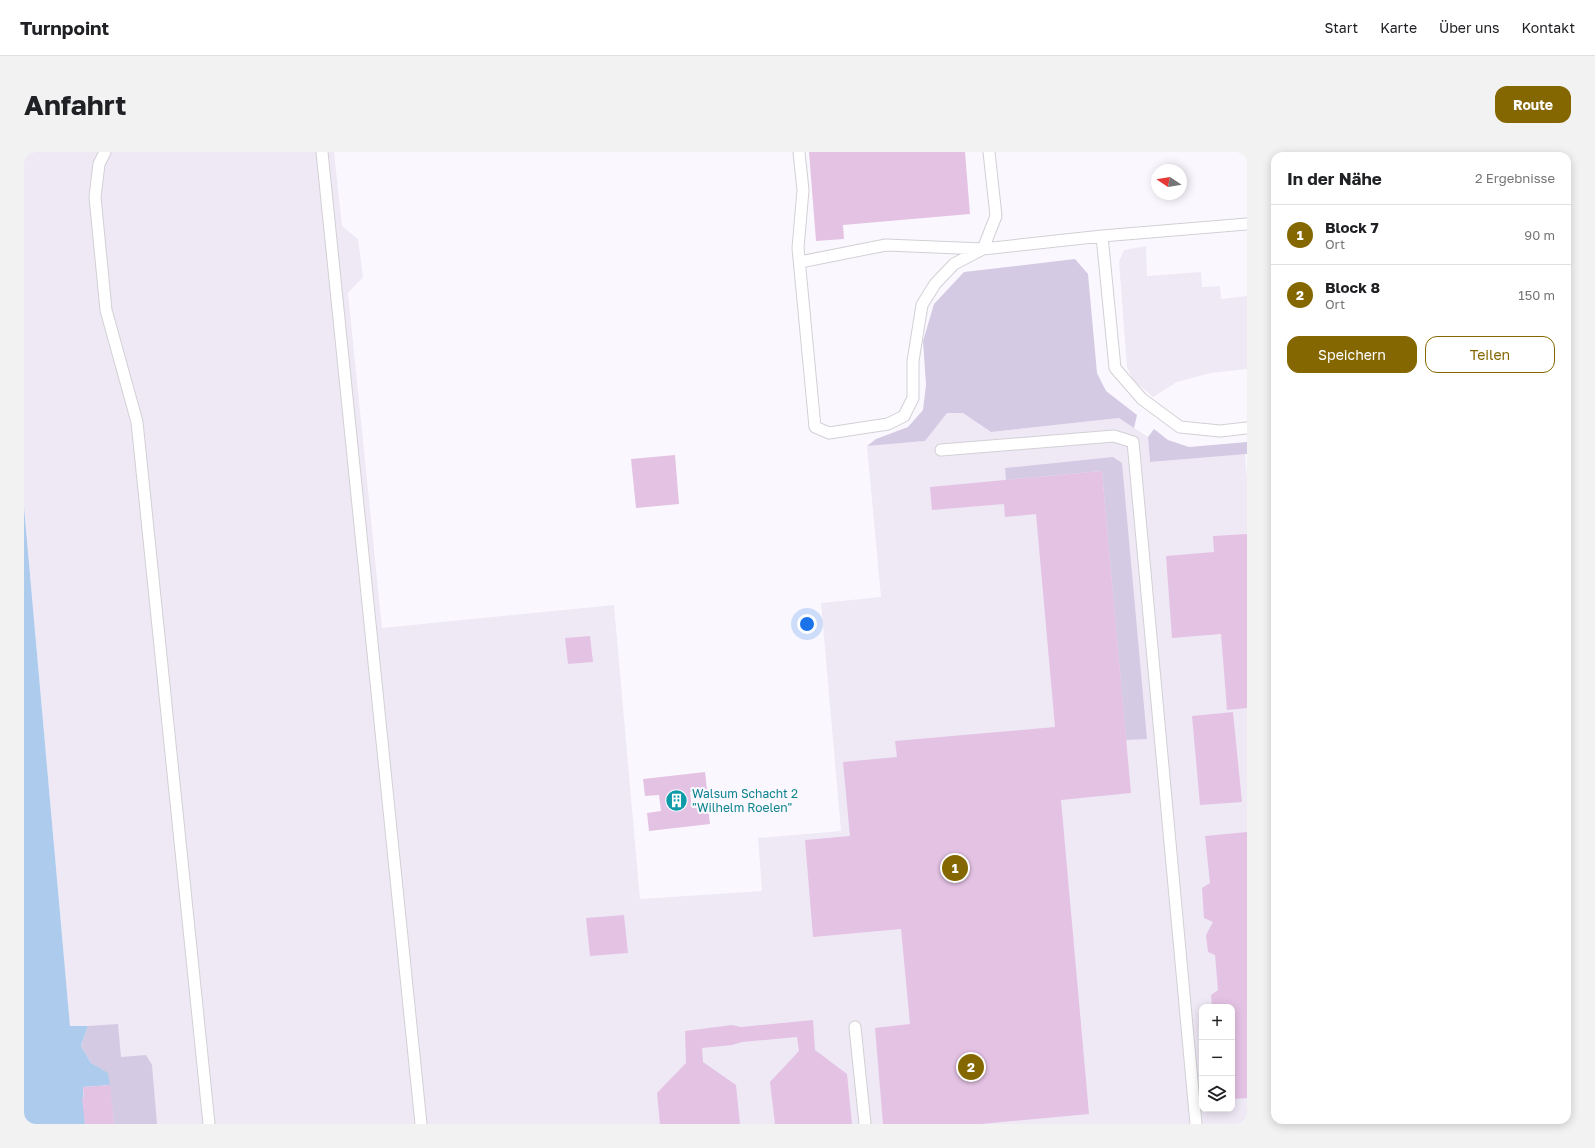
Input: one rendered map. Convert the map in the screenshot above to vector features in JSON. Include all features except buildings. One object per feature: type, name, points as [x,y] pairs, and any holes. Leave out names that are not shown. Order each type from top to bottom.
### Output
[{"type":"lane","points":[[105,152],[99,164],[95,197],[106,310],[137,422],[209,1124]]},
{"type":"lane","points":[[322,152],[421,1124]]},
{"type":"lane","points":[[799,152],[803,190],[798,248],[815,426],[829,432],[888,424],[904,416],[913,398],[913,360],[922,305],[935,284],[954,264],[983,249],[996,216],[989,152]]},
{"type":"lane","points":[[800,262],[886,245],[983,249],[1102,236],[1247,224]]},
{"type":"lane","points":[[1102,236],[1115,368],[1142,399],[1180,427],[1220,431],[1247,428]]},
{"type":"lane","points":[[941,450],[1114,436],[1133,442],[1196,1124]]},
{"type":"lane","points":[[855,1027],[865,1124]]},
{"type":"shaded area","points":[[24,152],[334,152],[342,226],[358,239],[363,277],[348,293],[382,628],[614,605],[640,899],[762,891],[758,838],[841,831],[821,603],[881,597],[867,446],[924,441],[947,413],[963,413],[991,432],[1119,418],[1148,437],[1150,462],[1245,454],[1247,479],[1247,1124],[85,1124],[83,1087],[110,1084],[88,1026],[70,1027],[24,507]]},
{"type":"shaded area","points":[[1146,246],[1147,276],[1201,272],[1202,287],[1220,286],[1221,299],[1247,296],[1247,369],[1211,373],[1177,382],[1153,397],[1133,380],[1127,367],[1119,262],[1124,250]]},
{"type":"shaded area","points":[[1075,259],[1088,274],[1097,373],[1106,391],[1137,415],[1134,428],[1119,418],[991,432],[963,413],[947,413],[925,441],[867,446],[876,439],[908,427],[923,410],[926,385],[923,341],[934,304],[964,272]]},
{"type":"shaded area","points":[[1154,429],[1168,440],[1189,447],[1247,442],[1247,454],[1150,462],[1148,437]]},
{"type":"shaded area","points":[[1113,457],[1122,463],[1147,739],[1126,740],[1102,471],[1006,480],[1005,468]]},
{"type":"shaded area","points":[[118,1024],[121,1057],[146,1055],[152,1065],[157,1124],[114,1124],[108,1074],[91,1063],[81,1046],[88,1026]]},
{"type":"water","points":[[24,507],[70,1026],[88,1026],[81,1046],[91,1063],[108,1073],[110,1085],[83,1087],[85,1124],[24,1124]]},
{"type":"place","name":"Walsum Schacht 2 \"Wilhelm Roelen\"","points":[[676,801]]},
{"type":"place","name":"Block 7","points":[[955,868]]},
{"type":"place","name":"Block 8","points":[[971,1067]]}]
